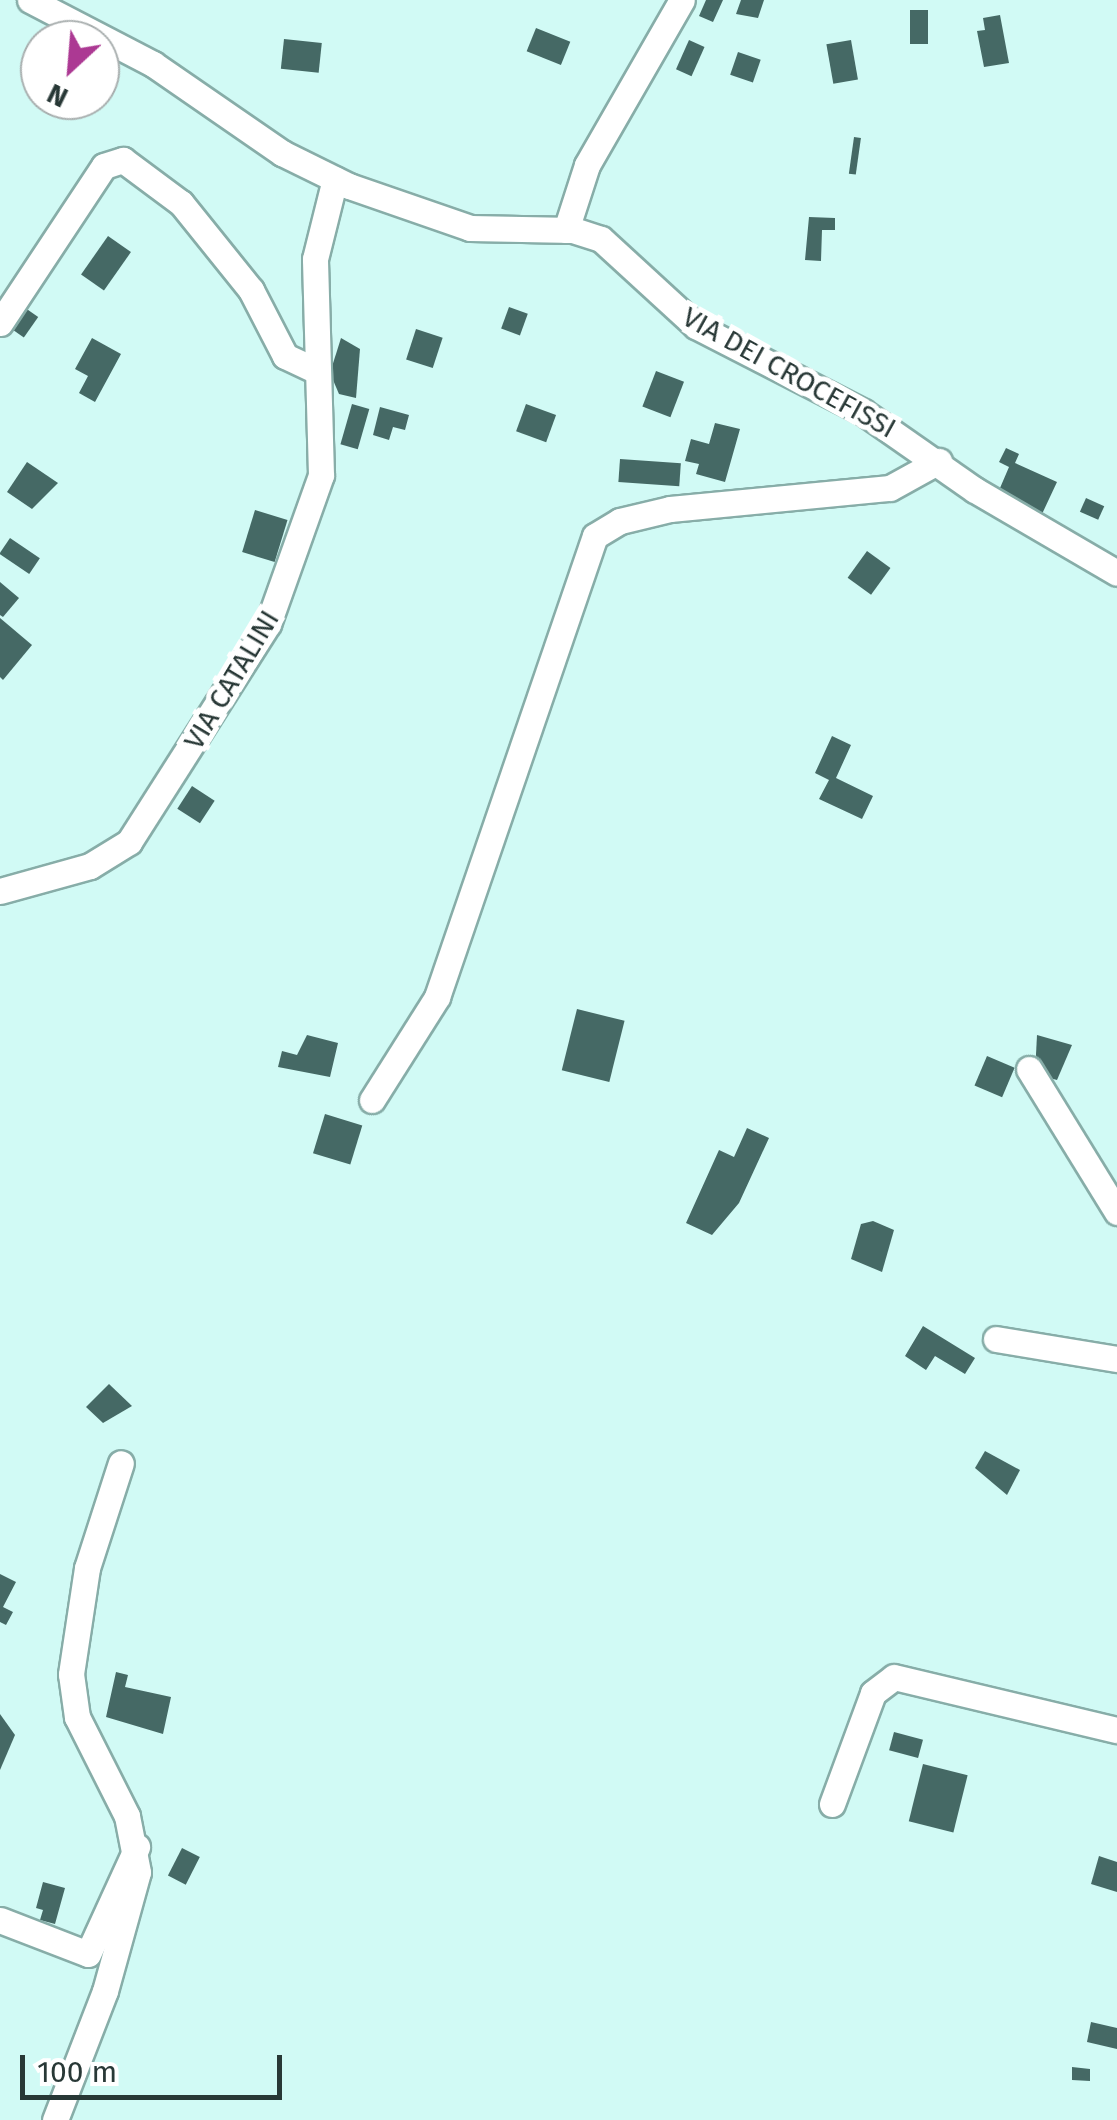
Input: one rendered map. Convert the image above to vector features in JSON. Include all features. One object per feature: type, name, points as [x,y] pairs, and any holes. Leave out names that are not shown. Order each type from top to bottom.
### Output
[{"type":"street","name":"VIA DEI CROCEFISSI","points":[[30,0],[153,64],[335,180],[470,228],[566,230],[611,244],[696,326],[939,461],[1117,572]]},
{"type":"street","points":[[566,230],[587,165],[682,0]]},
{"type":"street","points":[[0,323],[104,166],[123,160],[176,197],[251,290],[284,356],[313,369]]},
{"type":"street","name":"VIA CATALINI","points":[[0,891],[90,866],[129,842],[246,666],[317,495],[324,448],[313,369],[315,251],[335,180]]},
{"type":"street","points":[[372,1100],[437,997],[595,536],[620,521],[670,509],[890,488],[939,461]]},
{"type":"street","points":[[1029,1069],[1117,1212]]},
{"type":"street","points":[[996,1339],[1117,1359]]},
{"type":"street","points":[[55,2120],[116,1958],[137,1880],[137,1847],[80,1723],[71,1674],[84,1579],[121,1464]]},
{"type":"street","points":[[832,1804],[870,1700],[894,1677],[1117,1730]]},
{"type":"street","points":[[0,1920],[88,1954],[137,1847]]},
{"type":"building","points":[[706,0],[723,0],[713,22],[699,16]]},
{"type":"building","points":[[741,0],[764,0],[758,18],[736,14]]},
{"type":"building","points":[[910,10],[928,10],[928,44],[910,44]]},
{"type":"building","points":[[1000,15],[1009,63],[984,67],[977,31],[985,30],[983,18]]},
{"type":"building","points":[[536,28],[570,42],[561,65],[527,51]]},
{"type":"building","points":[[284,39],[322,43],[319,73],[281,69]]},
{"type":"building","points":[[689,40],[705,47],[692,76],[676,69]]},
{"type":"building","points":[[851,40],[858,79],[833,84],[826,44]]},
{"type":"building","points":[[738,52],[761,60],[753,83],[730,75]]},
{"type":"building","points":[[854,137],[861,138],[856,175],[849,174]]},
{"type":"building","points":[[809,217],[835,218],[835,230],[822,230],[821,261],[805,260]]},
{"type":"building","points":[[108,236],[131,252],[104,291],[81,275]]},
{"type":"building","points":[[21,305],[38,317],[24,338],[7,325]]},
{"type":"building","points":[[509,307],[528,314],[520,335],[501,329]]},
{"type":"building","points":[[416,329],[443,338],[433,368],[406,359]]},
{"type":"building","points":[[92,338],[121,354],[95,402],[79,393],[88,376],[75,369]]},
{"type":"building","points":[[341,338],[360,349],[356,398],[339,394],[330,373]]},
{"type":"building","points":[[656,371],[684,382],[670,417],[642,406]]},
{"type":"building","points":[[352,404],[369,409],[358,449],[340,444]]},
{"type":"building","points":[[526,404],[556,415],[546,442],[516,431]]},
{"type":"building","points":[[380,407],[409,415],[405,430],[393,427],[389,440],[373,435]]},
{"type":"building","points":[[715,423],[740,429],[725,482],[696,474],[699,464],[685,461],[691,439],[709,444]]},
{"type":"building","points":[[1006,448],[1019,454],[1015,463],[1057,482],[1042,514],[1000,488],[1009,467],[999,462]]},
{"type":"building","points":[[620,459],[681,463],[679,486],[618,482]]},
{"type":"building","points":[[27,462],[58,483],[32,509],[7,492]]},
{"type":"building","points":[[1086,498],[1104,506],[1098,520],[1080,512]]},
{"type":"building","points":[[255,510],[288,520],[275,562],[242,552]]},
{"type":"building","points":[[10,538],[40,558],[29,574],[0,554]]},
{"type":"building","points":[[867,551],[890,568],[871,595],[848,578]]},
{"type":"building","points":[[0,582],[19,598],[3,617],[0,615]]},
{"type":"building","points":[[0,618],[32,645],[3,680],[0,677]]},
{"type":"building","points":[[832,736],[851,745],[836,778],[873,796],[862,819],[819,799],[829,780],[815,773]]},
{"type":"building","points":[[192,786],[215,801],[200,823],[177,809]]},
{"type":"building","points":[[577,1009],[625,1021],[609,1082],[562,1070]]},
{"type":"building","points":[[307,1035],[338,1043],[330,1077],[278,1067],[282,1051],[297,1055]]},
{"type":"building","points":[[1037,1035],[1072,1045],[1057,1080],[1035,1074]]},
{"type":"building","points":[[987,1056],[1015,1068],[1002,1097],[974,1085]]},
{"type":"building","points":[[325,1114],[362,1125],[350,1165],[313,1153]]},
{"type":"building","points":[[747,1128],[769,1138],[739,1203],[712,1235],[686,1223],[719,1150],[734,1157]]},
{"type":"building","points":[[873,1221],[894,1230],[882,1272],[851,1259],[861,1224]]},
{"type":"building","points":[[923,1326],[975,1358],[965,1374],[935,1356],[926,1370],[905,1356]]},
{"type":"building","points":[[109,1384],[132,1406],[103,1423],[86,1407]]},
{"type":"building","points":[[985,1451],[1020,1470],[1007,1495],[975,1468]]},
{"type":"building","points":[[0,1574],[16,1582],[3,1607],[13,1612],[6,1625],[0,1622]]},
{"type":"building","points":[[116,1672],[128,1675],[125,1687],[171,1697],[163,1734],[106,1717]]},
{"type":"building","points":[[0,1714],[15,1735],[0,1770]]},
{"type":"building","points":[[894,1732],[923,1740],[918,1758],[889,1750]]},
{"type":"building","points":[[923,1764],[968,1775],[953,1832],[909,1821]]},
{"type":"building","points":[[182,1848],[200,1857],[186,1885],[168,1876]]},
{"type":"building","points":[[1099,1856],[1117,1862],[1117,1892],[1091,1884]]},
{"type":"building","points":[[43,1882],[65,1888],[55,1924],[40,1920],[43,1910],[36,1908]]},
{"type":"building","points":[[1091,2022],[1117,2028],[1117,2049],[1087,2042]]},
{"type":"building","points":[[1072,2067],[1090,2069],[1090,2081],[1072,2080]]}]
